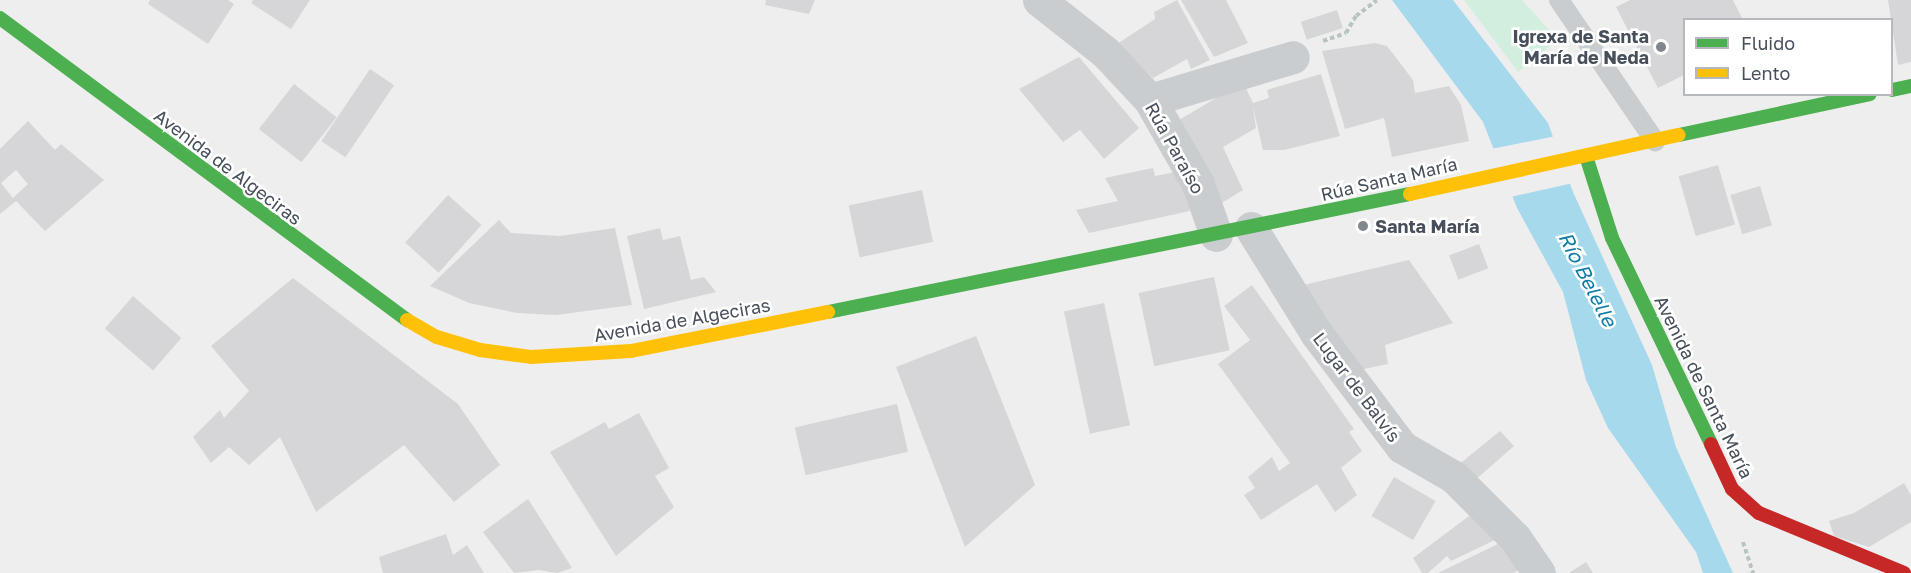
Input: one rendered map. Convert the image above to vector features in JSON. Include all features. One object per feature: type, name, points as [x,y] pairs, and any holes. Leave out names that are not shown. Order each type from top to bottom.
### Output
[{"type":"main road","name":"Avenida de Algeciras","points":[[0,18],[345,277],[436,337],[480,350],[531,357],[631,351],[1216,235]]},
{"type":"main road","points":[[1893,90],[1911,86]]},
{"type":"main road","name":"Rúa Santa María","points":[[1216,235],[1861,96]]},
{"type":"main road","name":"Avenida de Santa María","points":[[1586,156],[1612,238],[1732,489],[1759,513],[1904,573]]},
{"type":"street","name":"Rúa Paraíso","points":[[1039,0],[1105,52],[1150,100],[1198,184],[1216,235]]},
{"type":"street","points":[[1150,100],[1293,57]]},
{"type":"street","name":"Lugar de Balvís","points":[[1251,228],[1316,333],[1402,447],[1454,477],[1515,538],[1539,573]]},
{"type":"lane","points":[[1559,0],[1655,141]]},
{"type":"path","points":[[1293,57],[1347,33],[1356,16],[1377,0]]},
{"type":"green space","points":[[1464,0],[1522,0],[1558,40],[1518,72]]},
{"type":"water","name":"Río Belelle","points":[[1392,0],[1453,0],[1548,123],[1573,192],[1652,365],[1676,447],[1733,573],[1703,573],[1696,552],[1608,428],[1586,380],[1563,292],[1517,208],[1483,122]]},
{"type":"pier","points":[[1556,136],[1573,183],[1510,197],[1491,149]]},
{"type":"building","points":[[150,0],[228,0],[234,4],[208,44],[148,4]]},
{"type":"building","points":[[253,0],[310,0],[291,29],[251,3]]},
{"type":"building","points":[[766,0],[815,0],[809,14],[765,5]]},
{"type":"building","points":[[1177,0],[1210,60],[1191,69],[1187,59],[1153,78],[1117,44],[1155,19],[1154,12]]},
{"type":"building","points":[[1181,0],[1226,0],[1248,43],[1214,57]]},
{"type":"building","name":"Igrexa de Santa María de Neda","points":[[1630,0],[1733,0],[1742,18],[1683,18],[1683,76],[1658,88],[1616,7]]},
{"type":"building","points":[[1888,0],[1911,0],[1911,62],[1898,65],[1893,18],[1891,18]]},
{"type":"building","points":[[1337,10],[1343,28],[1307,40],[1301,22]]},
{"type":"building","points":[[1375,43],[1387,46],[1413,80],[1415,93],[1449,86],[1461,105],[1469,141],[1392,157],[1384,118],[1345,129],[1322,51]]},
{"type":"building","points":[[1079,57],[1139,128],[1104,159],[1080,130],[1063,142],[1019,89]]},
{"type":"building","points":[[370,69],[394,85],[345,157],[321,141]]},
{"type":"building","points":[[1321,74],[1340,136],[1284,150],[1263,150],[1253,107],[1256,128],[1223,147],[1243,190],[1220,204],[1174,123],[1243,82],[1253,103],[1269,98],[1267,90]]},
{"type":"building","points":[[294,84],[337,117],[301,162],[259,129]]},
{"type":"building","points":[[28,121],[55,150],[61,144],[104,180],[45,231],[16,201],[0,214],[0,149]],"holes":[[[16,170],[28,184],[13,198],[1,183]]]},
{"type":"building","points":[[1718,165],[1735,225],[1696,236],[1679,176]]},
{"type":"building","points":[[1153,168],[1155,176],[1181,171],[1190,211],[1089,233],[1076,210],[1118,201],[1105,178]]},
{"type":"building","points":[[1760,186],[1772,225],[1742,234],[1730,195]]},
{"type":"building","points":[[922,190],[933,242],[860,257],[849,206]]},
{"type":"building","points":[[448,195],[481,225],[439,273],[405,243]]},
{"type":"building","points":[[499,220],[511,233],[560,236],[615,228],[632,305],[556,315],[517,313],[469,303],[430,286]]},
{"type":"building","points":[[660,228],[663,240],[680,236],[691,280],[704,277],[716,292],[644,309],[627,236]]},
{"type":"building","points":[[1479,244],[1488,268],[1458,280],[1449,255]]},
{"type":"building","points":[[1409,260],[1453,323],[1385,345],[1388,364],[1359,370],[1291,288]]},
{"type":"building","points":[[1214,277],[1230,350],[1154,366],[1139,293]]},
{"type":"building","points":[[293,278],[458,404],[500,465],[454,502],[404,445],[316,512],[280,437],[249,465],[229,447],[211,463],[193,437],[220,410],[224,418],[249,391],[211,346]]},
{"type":"building","points":[[1252,285],[1354,429],[1349,432],[1362,451],[1341,468],[1357,495],[1335,512],[1317,484],[1261,520],[1244,495],[1255,488],[1248,477],[1272,457],[1279,471],[1290,463],[1218,364],[1250,340],[1224,306]]},
{"type":"building","points":[[133,296],[181,338],[153,370],[105,328]]},
{"type":"building","points":[[1104,303],[1130,425],[1090,434],[1064,312]]},
{"type":"building","points":[[976,336],[1035,485],[965,547],[896,367]]},
{"type":"building","points":[[897,404],[908,452],[806,475],[795,428]]},
{"type":"building","points":[[639,413],[669,468],[655,476],[674,507],[616,556],[550,452],[605,422],[609,429]]},
{"type":"building","points":[[1500,431],[1514,446],[1474,481],[1457,466]]},
{"type":"building","points":[[1394,477],[1436,501],[1413,540],[1372,516]]},
{"type":"building","points":[[1904,483],[1911,495],[1911,522],[1869,547],[1834,536],[1829,521],[1854,513]]},
{"type":"building","points":[[528,499],[572,568],[557,573],[539,570],[514,573],[483,532]]},
{"type":"building","points":[[1477,510],[1499,538],[1451,561],[1447,556],[1428,573],[1422,573],[1413,558]]},
{"type":"building","points":[[446,534],[453,555],[467,545],[484,573],[383,573],[379,557]]},
{"type":"building","points":[[1504,541],[1523,567],[1514,573],[1438,573]]},
{"type":"building","points":[[1586,562],[1593,573],[1569,573]]},
{"type":"traffic: fast","points":[[0,18],[407,320]]},
{"type":"traffic: fast","points":[[1893,90],[1911,86]]},
{"type":"traffic: fast","points":[[1679,135],[1861,96]]},
{"type":"traffic: fast","points":[[1586,156],[1612,238],[1711,444]]},
{"type":"traffic: fast","points":[[828,312],[1410,194]]},
{"type":"traffic: slow","points":[[1410,194],[1679,135]]},
{"type":"traffic: slow","points":[[407,320],[437,337],[480,350],[531,357],[631,351],[828,312]]},
{"type":"traffic: jam","points":[[1711,444],[1732,489],[1759,513],[1904,573]]},
{"type":"place","name":"Igrexa de Santa María de Neda","points":[[1661,47]]},
{"type":"place","name":"Santa María","points":[[1363,226]]}]
